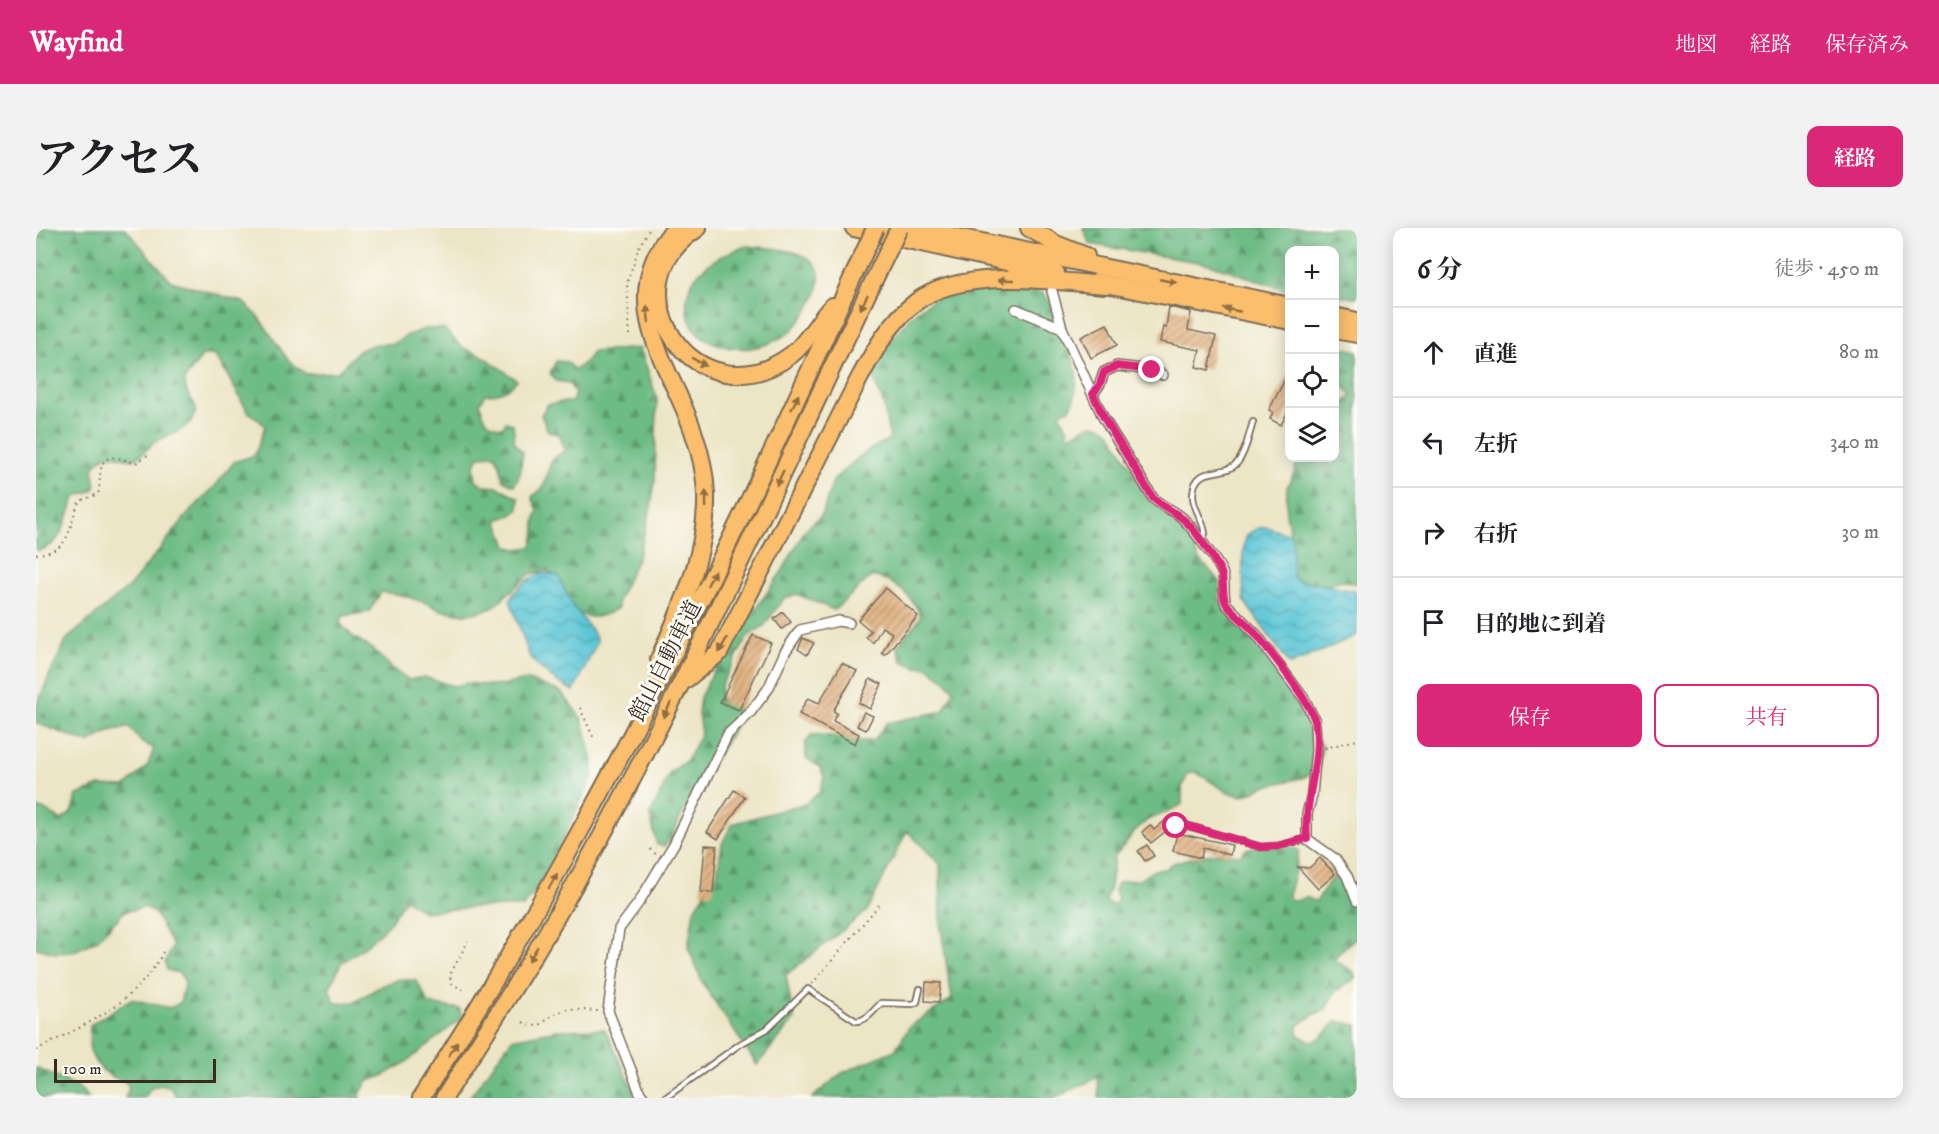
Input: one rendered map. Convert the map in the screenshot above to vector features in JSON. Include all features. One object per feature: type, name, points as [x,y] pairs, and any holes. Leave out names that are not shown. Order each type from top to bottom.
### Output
[{"type":"highway","points":[[603,790],[684,602],[705,527],[706,492],[700,453],[693,429],[654,341],[647,307],[647,291],[654,261],[660,248],[676,228]]},
{"type":"highway","points":[[698,228],[681,241],[667,260],[659,292],[665,326],[674,342],[684,353],[699,363],[732,374],[747,374],[770,367],[791,355],[805,342],[824,315],[846,292]]},
{"type":"highway","points":[[854,228],[1108,277],[1285,305]]},
{"type":"highway","name":"館山自動車道","points":[[444,1098],[563,905],[633,776],[727,591],[899,228]]},
{"type":"highway","points":[[914,228],[1285,320]]},
{"type":"highway","points":[[1029,228],[1108,277]]},
{"type":"highway","name":"館山自動車道","points":[[421,1098],[474,1016],[565,861],[603,790],[698,606],[872,235]]},
{"type":"highway","points":[[679,685],[719,653],[859,379],[881,340],[901,316],[916,302],[944,287],[977,280],[1108,277]]},
{"type":"highway","points":[[1339,317],[1357,321]]},
{"type":"highway","points":[[1339,331],[1357,334]]},
{"type":"street","points":[[1052,291],[1062,328],[1082,373],[1104,418],[1153,498],[1163,507],[1181,516],[1200,540],[1222,572],[1224,598],[1227,604],[1256,634],[1305,700],[1315,721],[1316,749],[1307,838],[1335,859],[1347,876],[1357,901]]},
{"type":"street","points":[[1016,309],[1062,328]]},
{"type":"street","points":[[1093,394],[1104,372],[1117,366],[1152,370],[1163,375]]},
{"type":"street","points":[[1072,378],[1082,373]]},
{"type":"street","points":[[644,1098],[640,1093],[609,1011],[619,929],[639,902],[674,844],[728,734],[749,714],[768,689],[785,652],[800,630],[838,621],[849,623]]},
{"type":"lane","points":[[1200,540],[1205,534],[1193,500],[1196,483],[1202,475],[1229,469],[1239,461],[1253,422]]},
{"type":"lane","points":[[1176,826],[1182,824],[1261,847],[1278,846],[1307,838]]},
{"type":"lane","points":[[665,1098],[740,1044],[767,1029],[808,989],[814,991],[849,1019],[862,1021],[881,1003],[913,1004],[917,1002],[920,989]]},
{"type":"path","points":[[630,335],[627,283],[639,247],[650,228]]},
{"type":"path","points":[[36,554],[63,542],[72,528],[80,501],[98,494],[101,467],[105,461],[119,458],[136,463],[151,453]]},
{"type":"path","points":[[580,708],[594,738]]},
{"type":"path","points":[[1316,749],[1357,740]]},
{"type":"path","points":[[808,989],[879,904]]},
{"type":"path","points":[[463,990],[451,983],[450,975],[468,941]]},
{"type":"path","points":[[36,1050],[113,1010],[146,979],[164,950]]},
{"type":"path","points":[[523,1022],[532,1026],[542,1024],[562,1011],[609,1011]]},
{"type":"green space","points":[[36,228],[125,228],[171,281],[243,302],[257,315],[288,360],[306,374],[338,372],[358,351],[375,344],[393,344],[425,329],[444,329],[463,348],[483,356],[517,380],[503,391],[486,394],[480,403],[484,416],[493,425],[502,428],[506,422],[513,424],[515,444],[523,452],[517,480],[514,485],[503,480],[495,455],[479,456],[474,467],[476,480],[485,486],[498,487],[519,498],[519,509],[497,520],[507,546],[516,549],[531,547],[538,511],[532,497],[543,488],[552,459],[564,451],[560,435],[548,431],[541,415],[547,405],[572,402],[575,393],[569,383],[556,381],[550,373],[556,361],[567,362],[574,370],[583,364],[593,352],[640,348],[657,398],[655,481],[639,554],[618,600],[618,608],[602,616],[589,617],[560,605],[548,570],[530,574],[492,608],[474,613],[464,614],[440,610],[427,603],[401,595],[381,592],[369,612],[343,616],[340,623],[352,636],[370,647],[409,680],[424,677],[454,686],[467,683],[496,686],[528,680],[561,692],[582,719],[593,760],[593,776],[545,877],[523,907],[477,907],[424,912],[405,899],[388,925],[363,948],[341,963],[329,989],[335,1003],[355,1002],[381,986],[400,979],[417,981],[429,1004],[460,1009],[461,1019],[405,1063],[367,1082],[360,1094],[361,1098],[178,1098],[171,1088],[160,1085],[150,1089],[145,1098],[125,1098],[129,1088],[126,1082],[104,1071],[92,1056],[89,1044],[90,1025],[131,999],[170,1008],[180,1003],[185,981],[179,973],[167,970],[165,962],[173,946],[155,914],[145,907],[124,912],[97,940],[73,952],[55,953],[36,948],[36,808],[43,809],[61,820],[71,813],[77,795],[100,786],[125,787],[148,765],[154,748],[142,743],[129,727],[110,731],[88,743],[36,723],[36,708],[48,678],[67,639],[130,586],[188,514],[217,484],[234,462],[255,455],[265,426],[247,410],[214,355],[203,355],[185,379],[186,390],[196,410],[188,424],[154,443],[132,460],[111,455],[102,458],[93,468],[96,486],[92,491],[76,496],[58,537],[46,548],[36,551]]},
{"type":"green space","points":[[1083,228],[1357,228],[1357,297],[1339,296],[1339,246],[1285,246],[1285,290],[1210,264],[1090,244]]},
{"type":"green space","points":[[747,246],[782,250],[806,257],[818,270],[819,280],[813,302],[792,330],[763,345],[739,349],[723,346],[701,336],[692,326],[686,307],[690,286],[702,270],[718,258]]},
{"type":"green space","points":[[1007,288],[1037,291],[1047,298],[1051,305],[1054,314],[1051,318],[1052,322],[1066,343],[1076,370],[1074,399],[1070,409],[1063,411],[1060,416],[1069,430],[1067,433],[1070,436],[1093,424],[1110,431],[1151,502],[1173,520],[1187,524],[1198,545],[1195,550],[1199,559],[1220,581],[1219,599],[1228,611],[1242,621],[1285,680],[1323,746],[1317,771],[1302,778],[1261,787],[1240,796],[1226,791],[1196,772],[1188,774],[1182,787],[1182,804],[1149,819],[1138,828],[1114,857],[1110,887],[1105,900],[1111,905],[1116,903],[1118,898],[1115,893],[1116,885],[1122,881],[1139,880],[1154,870],[1166,869],[1171,864],[1183,860],[1217,853],[1240,855],[1246,849],[1253,847],[1289,847],[1299,850],[1288,895],[1290,899],[1296,901],[1306,897],[1316,902],[1329,882],[1336,876],[1348,884],[1352,893],[1351,902],[1357,914],[1357,937],[1334,960],[1353,971],[1356,978],[1335,992],[1326,1009],[1298,1026],[1298,1034],[1310,1041],[1324,1035],[1337,1021],[1357,1025],[1357,1098],[1099,1098],[1098,1077],[1054,1098],[996,1096],[994,1098],[812,1098],[842,1073],[895,1050],[910,1026],[952,999],[941,929],[940,864],[907,831],[867,911],[786,975],[794,1020],[757,1065],[703,984],[688,947],[694,910],[717,875],[722,844],[732,824],[806,803],[820,792],[824,777],[820,767],[806,758],[805,744],[811,735],[858,741],[874,740],[887,723],[943,711],[954,690],[927,667],[916,667],[902,661],[897,647],[921,617],[908,596],[888,581],[872,576],[834,610],[797,594],[784,598],[764,626],[749,635],[721,685],[720,698],[736,704],[743,713],[682,814],[671,839],[664,846],[657,845],[650,815],[670,773],[687,760],[701,733],[698,714],[700,697],[739,624],[750,617],[783,570],[805,530],[821,516],[834,479],[859,457],[890,439],[883,403],[870,370],[897,332],[918,310],[944,295],[966,289]]},
{"type":"green space","points":[[1339,346],[1357,351],[1357,584],[1340,580],[1319,590],[1289,579],[1290,533],[1286,514],[1287,487],[1297,462],[1339,462],[1339,406],[1352,396],[1339,381]]},
{"type":"green space","points":[[605,1029],[637,1098],[469,1098],[512,1039],[557,1030]]},
{"type":"green space","points":[[36,1068],[78,1087],[89,1098],[36,1098]]},
{"type":"water","points":[[1266,527],[1291,535],[1294,579],[1354,591],[1357,595],[1357,635],[1290,665],[1244,599],[1245,540],[1252,531]]},
{"type":"water","points":[[546,573],[559,577],[571,603],[595,635],[597,642],[574,691],[550,676],[529,655],[510,600],[525,582]]},
{"type":"building","points":[[1169,307],[1191,312],[1188,330],[1216,336],[1209,370],[1196,367],[1200,350],[1160,342],[1163,327],[1166,328]]},
{"type":"building","points":[[1107,324],[1117,345],[1091,358],[1081,337]]},
{"type":"building","points":[[1285,380],[1285,417],[1281,425],[1270,419],[1273,412],[1269,410]]},
{"type":"building","points":[[886,588],[918,616],[885,655],[882,653],[892,633],[882,627],[873,643],[866,637],[871,631],[858,620]]},
{"type":"building","points":[[783,612],[791,622],[782,629],[774,619]]},
{"type":"building","points":[[753,635],[771,643],[739,710],[720,702]]},
{"type":"building","points":[[803,638],[814,643],[807,655],[798,649]]},
{"type":"building","points":[[842,663],[857,671],[833,711],[837,713],[833,721],[859,734],[855,744],[799,714],[808,698],[819,703]]},
{"type":"building","points":[[870,679],[882,684],[870,709],[859,703]]},
{"type":"building","points":[[864,712],[873,716],[866,730],[857,726]]},
{"type":"building","points":[[734,790],[745,797],[718,839],[707,832]]},
{"type":"building","points":[[1167,819],[1172,826],[1151,843],[1142,832],[1150,825],[1154,830]]},
{"type":"building","points":[[1177,833],[1232,845],[1230,855],[1203,848],[1201,858],[1173,851]]},
{"type":"building","points":[[705,845],[717,846],[713,893],[701,892]]},
{"type":"building","points":[[1147,845],[1154,856],[1145,861],[1138,851]]},
{"type":"building","points":[[1320,858],[1335,874],[1318,889],[1298,867],[1309,868]]},
{"type":"building","points":[[926,982],[941,983],[939,1002],[925,1001]]},
{"type":"route","points":[[1152,370],[1117,366],[1104,372],[1093,394],[1104,418],[1153,498],[1163,507],[1181,516],[1196,534],[1222,572],[1224,598],[1227,604],[1256,634],[1305,700],[1315,721],[1316,749],[1307,814],[1307,838],[1278,846],[1261,847],[1182,824],[1176,826]]}]
